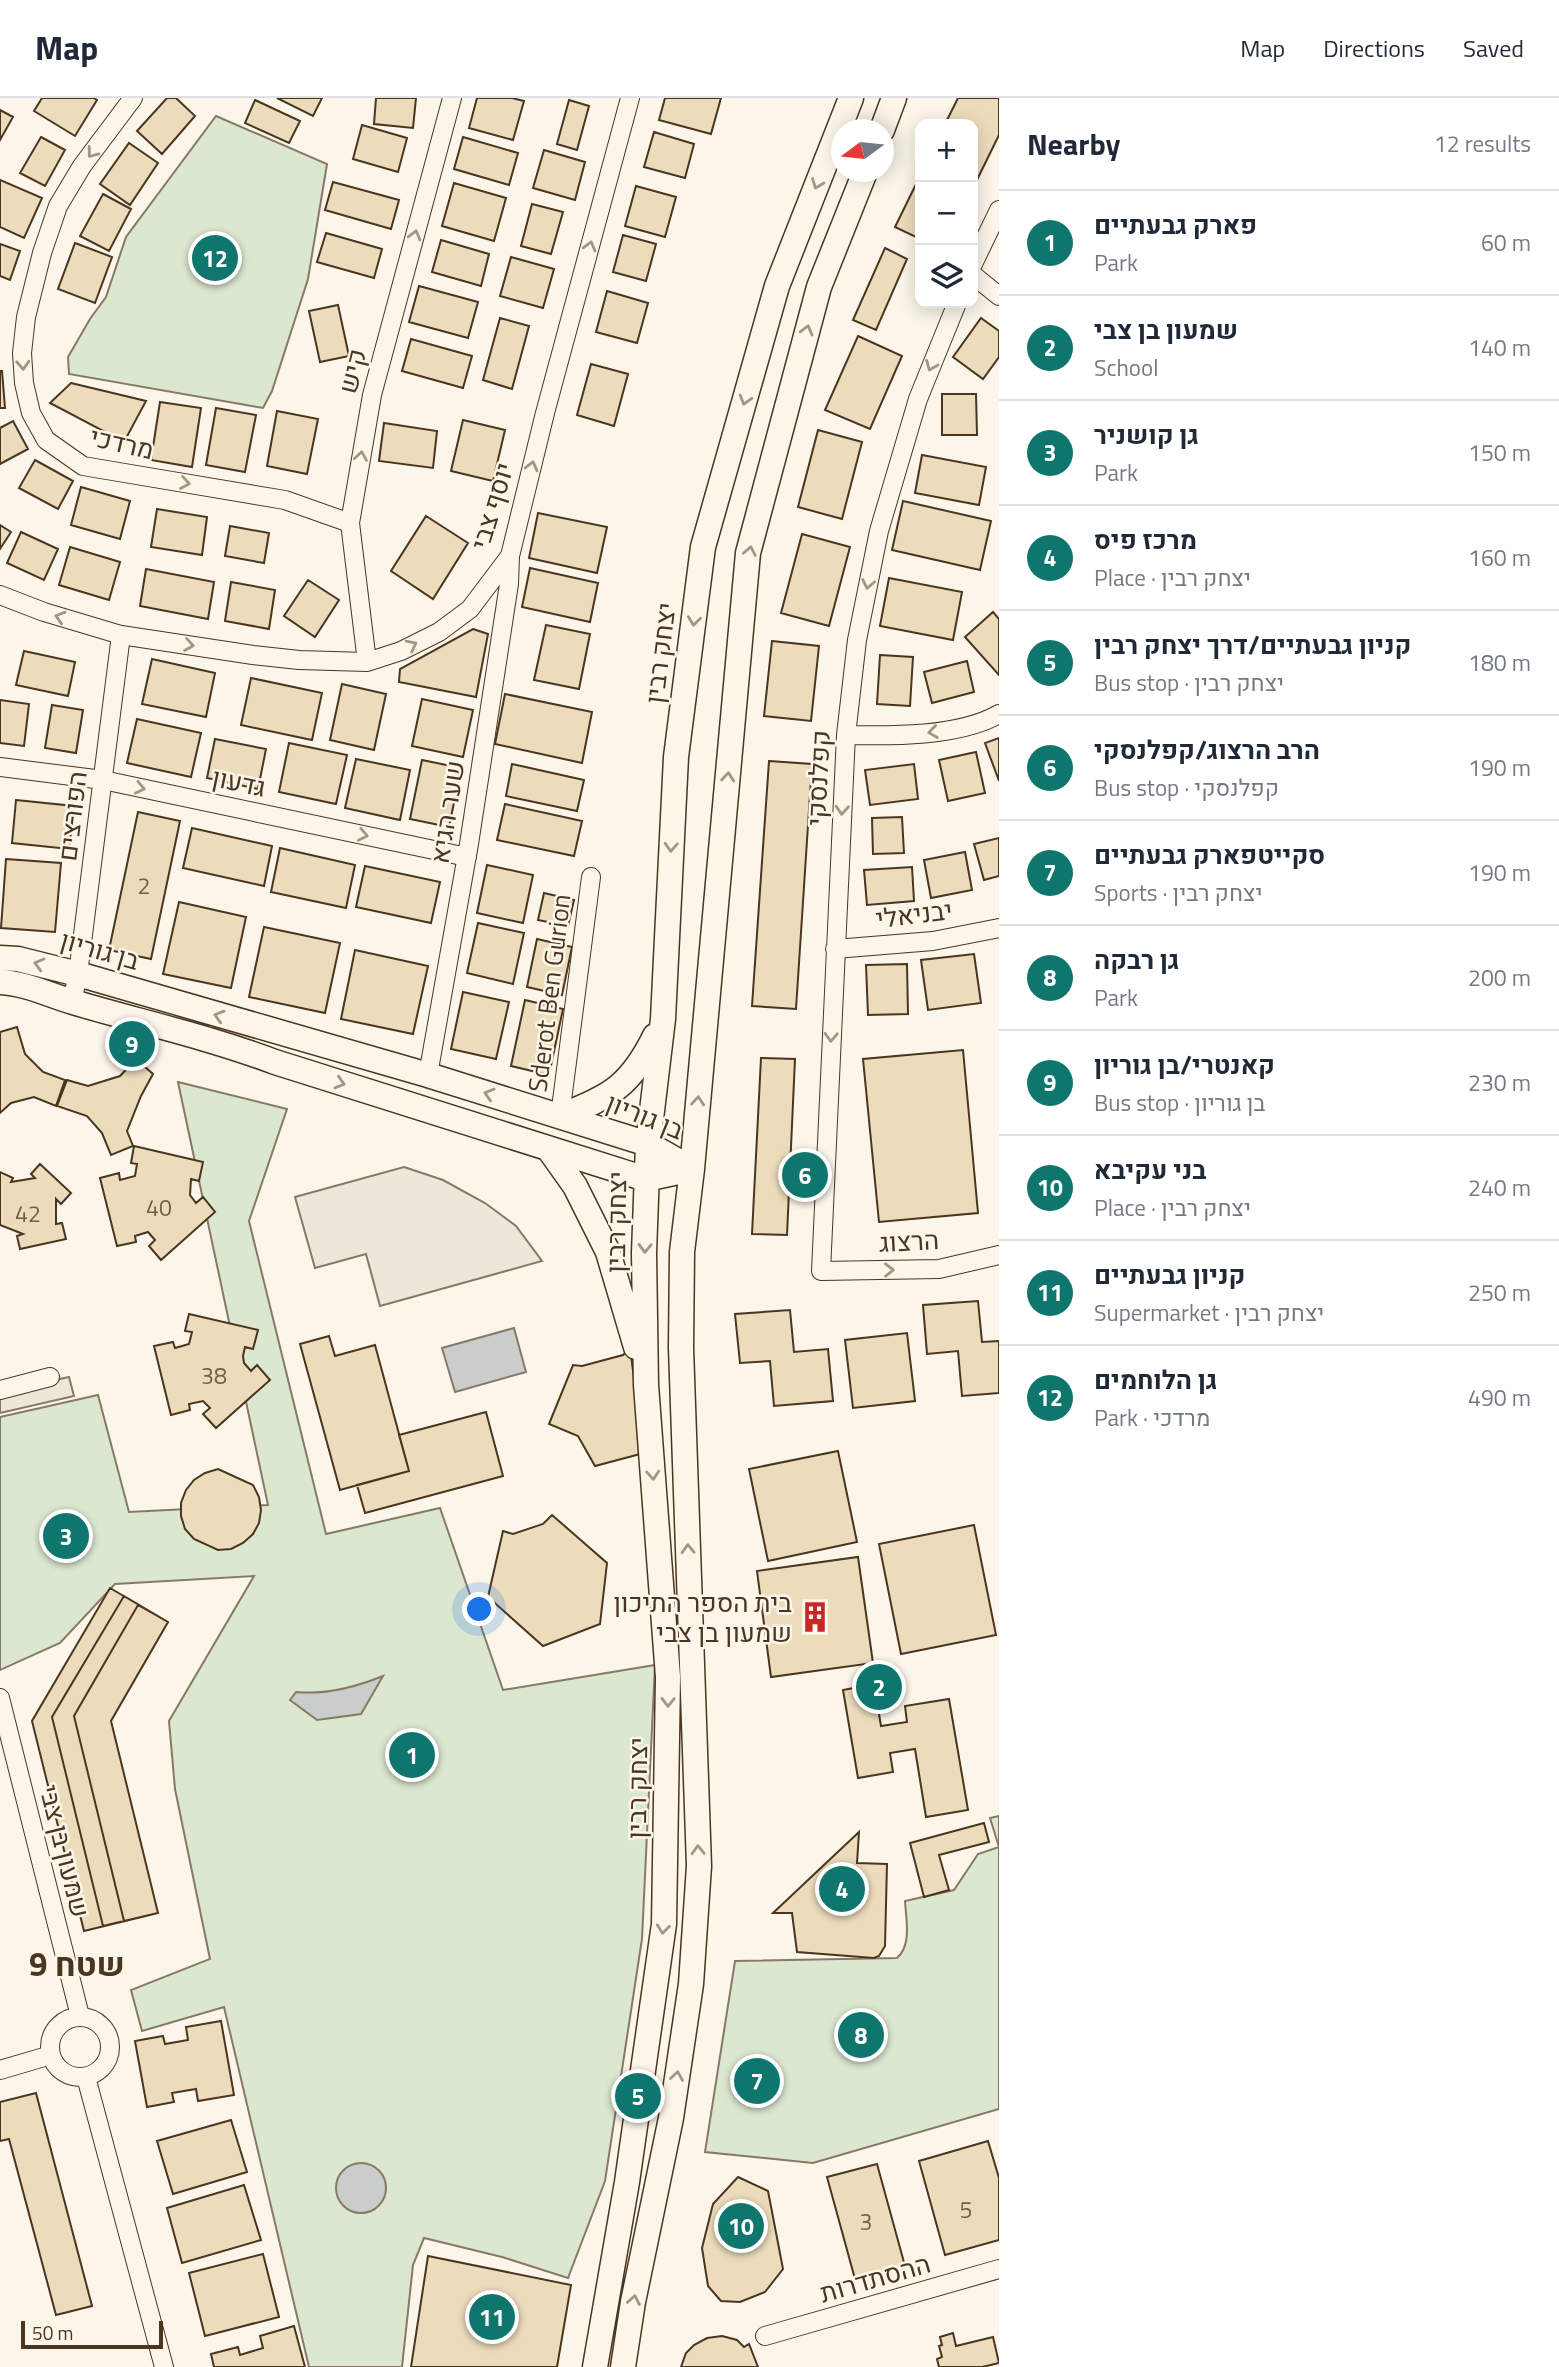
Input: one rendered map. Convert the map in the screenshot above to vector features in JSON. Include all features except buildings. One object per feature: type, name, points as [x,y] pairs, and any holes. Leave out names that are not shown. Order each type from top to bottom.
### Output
[{"type":"main road","name":"יצחק רבין","points":[[595,2367],[626,2182],[664,1924],[668,1677],[646,1385],[646,1180],[663,1019],[676,757],[704,547],[777,286],[850,98]]},
{"type":"main road","points":[[886,119],[894,98]]},
{"type":"main road","points":[[623,2367],[633,2302],[671,2118],[689,1997],[699,1866],[681,1348],[682,1252],[692,1169],[748,553],[818,287],[861,182]]},
{"type":"main road","name":"בן גוריון","points":[[0,958],[18,959],[78,974],[428,1074],[648,1144],[692,1169]]},
{"type":"main road","points":[[0,982],[12,983],[233,1046],[275,1062],[646,1180]]},
{"type":"main road","points":[[560,1116],[594,1103],[625,1082],[641,1063],[663,1019]]},
{"type":"main road","points":[[548,1147],[575,1186],[608,1252],[646,1385]]},
{"type":"main road","name":"בן גוריון","points":[[646,1180],[692,1169]]},
{"type":"street","name":"מרדכי","points":[[133,98],[82,166],[58,206],[46,241],[24,329],[24,383],[31,413],[46,440],[83,466],[285,500],[350,523]]},
{"type":"street","name":"קיש","points":[[367,662],[350,523],[372,395],[452,98]]},
{"type":"street","name":"יוסף צבי","points":[[0,596],[121,635],[253,655],[299,660],[367,662],[411,646],[439,632],[470,609],[510,556],[629,98]]},
{"type":"street","points":[[978,254],[999,210]]},
{"type":"street","points":[[978,279],[999,296]]},
{"type":"street","name":"קפלנסקי","points":[[821,1271],[846,735],[857,640],[879,531],[918,399],[955,308]]},
{"type":"street","name":"שער הגיא","points":[[428,1074],[467,857],[509,584],[510,556]]},
{"type":"street","name":"הפורצים","points":[[72,1002],[78,974],[121,635]]},
{"type":"street","points":[[846,735],[897,737],[953,729],[999,714]]},
{"type":"street","name":"גדעון","points":[[0,767],[103,780],[467,857]]},
{"type":"street","name":"Sderot Ben Gurion","points":[[560,1116],[591,877]]},
{"type":"street","name":"יבניאלי","points":[[835,949],[933,941],[999,928]]},
{"type":"street","name":"הרצוג","points":[[821,1271],[939,1269],[999,1255]]},
{"type":"street","points":[[0,1390],[50,1377]]},
{"type":"street","name":"שמעון בן צבי","points":[[0,1698],[80,2016]]},
{"type":"street","points":[[80,2016],[98,2023],[109,2039],[110,2049],[102,2067],[86,2077],[66,2074],[58,2068],[51,2056],[50,2039],[54,2030],[70,2018],[80,2016]]},
{"type":"street","points":[[0,2070],[51,2056]]},
{"type":"street","points":[[86,2077],[164,2367]]},
{"type":"street","name":"ההסתדרות","points":[[765,2336],[999,2269]]},
{"type":"green space","points":[[216,116],[327,164],[308,279],[272,391],[263,408],[69,374],[68,357],[106,297],[126,237]]},
{"type":"green space","points":[[178,1082],[287,1109],[249,1221],[326,1534],[440,1508],[503,1690],[655,1665],[642,1939],[605,2181],[568,2278],[502,2257],[424,2238],[413,2265],[402,2367],[309,2367],[224,2007],[142,2031],[131,1990],[210,1959],[175,1789],[169,1721],[254,1576],[115,1584],[60,1643],[0,1670],[0,1417],[98,1395],[129,1512],[268,1505]]},
{"type":"green space","points":[[999,1816],[999,1847],[990,1818]]},
{"type":"green space","points":[[999,1847],[999,2109],[813,2163],[705,2152],[735,1961],[897,1958],[902,1953],[906,1939],[905,1901],[954,1890],[978,1854]]},
{"type":"shaded area","points":[[404,1167],[443,1180],[485,1203],[516,1226],[542,1261],[380,1306],[366,1254],[315,1268],[295,1197]]},
{"type":"shaded area","points":[[514,1328],[526,1372],[455,1392],[442,1348]]},
{"type":"shaded area","points":[[69,1377],[74,1396],[0,1413],[0,1392]]},
{"type":"shaded area","points":[[383,1676],[361,1714],[317,1720],[290,1700],[296,1692],[341,1689]]},
{"type":"shaded area","points":[[351,2164],[371,2164],[385,2178],[385,2198],[371,2212],[351,2212],[337,2198],[337,2178]]},
{"type":"place","name":"גן הלוחמים","points":[[215,258]]},
{"type":"place","name":"קאנטרי/בן גוריון","points":[[132,1044]]},
{"type":"place","name":"הרב הרצוג/קפלנסקי","points":[[805,1175]]},
{"type":"place","name":"גן קושניר","points":[[66,1536]]},
{"type":"place","name":"בית הספר התיכון שמעון בן צבי","points":[[815,1617]]},
{"type":"place","name":"שמעון בן צבי","points":[[879,1687]]},
{"type":"place","name":"פארק גבעתיים","points":[[412,1755]]},
{"type":"place","name":"מרכז פיס","points":[[842,1889]]},
{"type":"place","name":"גן רבקה","points":[[861,2035]]},
{"type":"place","name":"סקייטפארק גבעתיים","points":[[757,2081]]},
{"type":"place","name":"קניון גבעתיים/דרך יצחק רבין","points":[[638,2096]]},
{"type":"place","name":"בני עקיבא","points":[[741,2226]]},
{"type":"place","name":"קניון גבעתיים","points":[[492,2317]]},
{"type":"district","name":"שטח 9","points":[[77,1964]]}]
